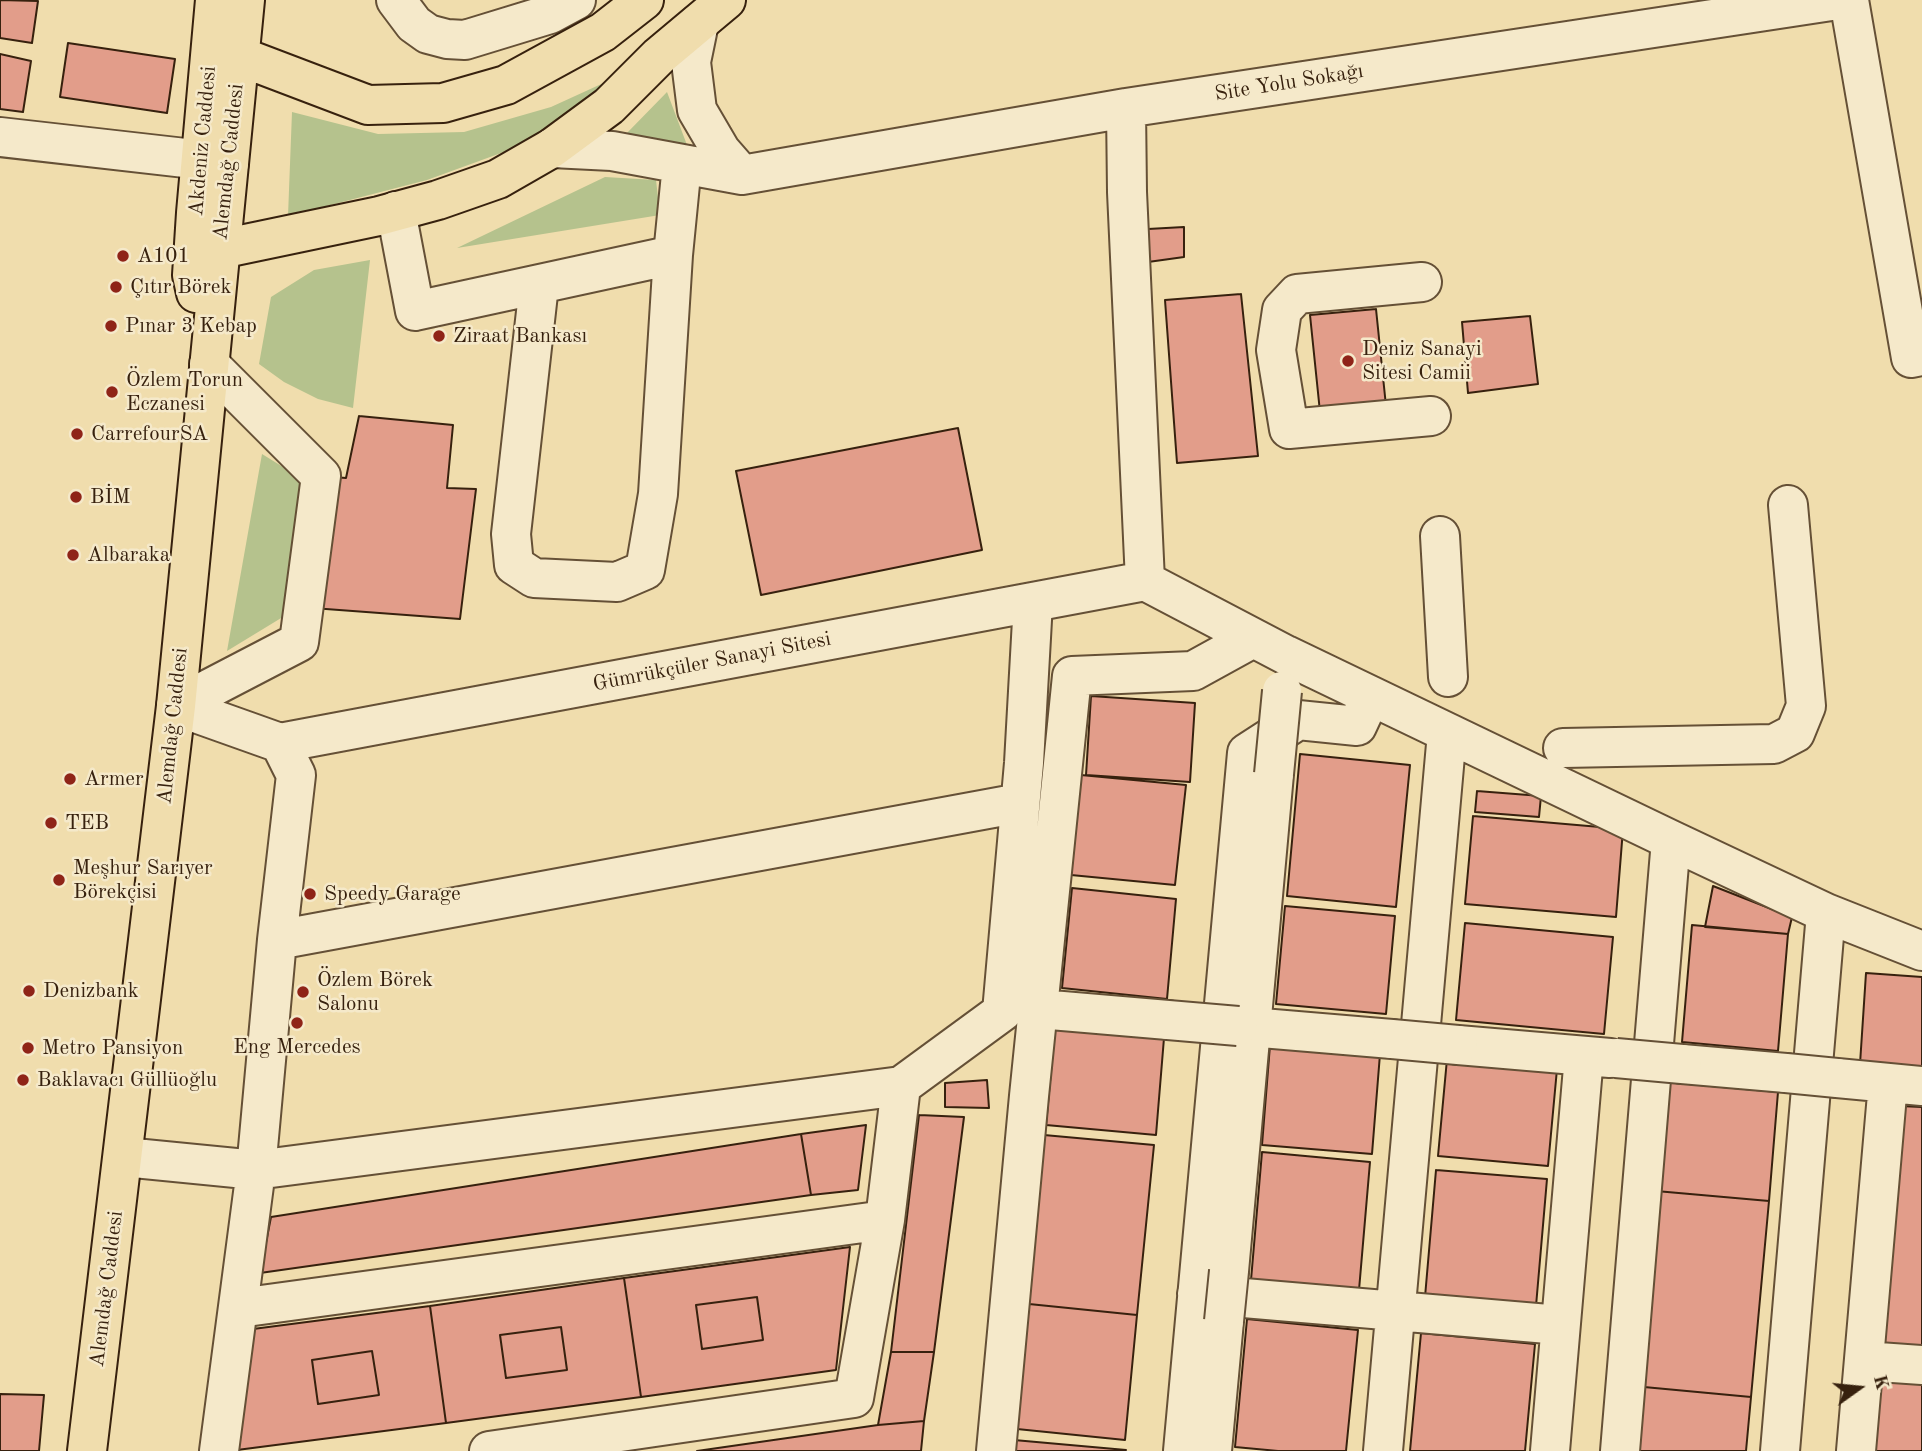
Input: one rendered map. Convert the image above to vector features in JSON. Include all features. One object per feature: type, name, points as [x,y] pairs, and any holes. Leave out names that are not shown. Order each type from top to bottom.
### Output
[{"type":"main road","name":"Akdeniz Caddesi","points":[[209,364],[192,275],[215,161],[215,0]]},
{"type":"main road","name":"Alemdağ Caddesi","points":[[87,1451],[176,706],[220,249],[215,161],[239,56],[245,0]]},
{"type":"main road","points":[[239,56],[368,105],[443,103],[506,85],[603,32],[644,0]]},
{"type":"main road","points":[[220,249],[396,211],[498,180],[552,148],[609,106],[659,56],[713,11]]},
{"type":"street","points":[[396,0],[414,24],[428,34],[465,40],[550,14],[576,0]]},
{"type":"street","name":"Site Yolu Sokağı","points":[[552,148],[612,150],[742,174],[1746,7],[1838,0]]},
{"type":"street","points":[[1849,0],[1911,358],[1922,356]]},
{"type":"street","points":[[713,11],[691,62],[696,110],[721,150],[742,174]]},
{"type":"street","points":[[1126,108],[1145,581],[1274,661],[1371,696],[1826,913],[1922,951]]},
{"type":"street","points":[[0,137],[215,161]]},
{"type":"street","points":[[539,285],[511,534],[514,565],[534,578],[617,582],[645,570],[658,494],[673,256],[682,164]]},
{"type":"street","points":[[396,211],[415,311],[673,256]]},
{"type":"street","points":[[1422,282],[1297,294],[1282,310],[1276,350],[1289,429],[1431,416]]},
{"type":"street","points":[[176,706],[299,642],[321,476],[209,364]]},
{"type":"street","points":[[1563,748],[1774,744],[1795,733],[1806,706],[1788,505]]},
{"type":"street","points":[[1440,536],[1448,677]]},
{"type":"street","name":"Gümrükçüler Sanayi Sitesi","points":[[280,743],[1145,581]]},
{"type":"street","points":[[124,1157],[256,1170],[901,1086],[1002,1012],[1020,803],[1033,601]]},
{"type":"street","points":[[1212,1451],[1229,1271],[1244,1026],[1274,774],[1274,661]]},
{"type":"street","points":[[996,1451],[1072,676],[1193,671],[1274,661]]},
{"type":"street","points":[[1183,1451],[1247,753],[1298,720],[1357,726],[1371,696]]},
{"type":"street","points":[[176,706],[280,743],[296,775],[277,940],[256,1170],[219,1451]]},
{"type":"street","points":[[1383,1451],[1447,733]]},
{"type":"street","points":[[277,940],[1020,803]]},
{"type":"street","points":[[1620,1451],[1671,840]]},
{"type":"street","points":[[1780,1451],[1826,913]]},
{"type":"street","points":[[1039,1009],[1905,1084],[1864,1361],[1856,1451]]},
{"type":"street","points":[[1550,1451],[1560,1325],[1600,1057]]},
{"type":"street","points":[[489,1451],[854,1398],[885,1220],[901,1086]]},
{"type":"street","points":[[239,1308],[885,1220]]},
{"type":"street","points":[[1197,1294],[1560,1325]]},
{"type":"street","points":[[1864,1361],[1922,1365]]},
{"type":"green space","points":[[632,70],[534,141],[427,180],[288,216],[292,112],[378,134],[464,132],[551,107]]},
{"type":"green space","points":[[667,92],[690,153],[626,134]]},
{"type":"green space","points":[[605,177],[656,180],[660,215],[457,248]]},
{"type":"green space","points":[[370,260],[353,408],[318,399],[284,382],[259,364],[271,297],[314,270]]},
{"type":"green space","points":[[262,454],[304,480],[291,612],[227,651]]},
{"type":"building","points":[[0,0],[38,1],[32,43],[0,38]]},
{"type":"building","points":[[68,43],[175,59],[167,113],[60,97]]},
{"type":"building","points":[[0,54],[31,61],[23,112],[0,109]]},
{"type":"building","points":[[1184,227],[1184,257],[1148,262],[1148,229]]},
{"type":"building","points":[[1241,294],[1258,456],[1177,463],[1165,300]]},
{"type":"building","name":"Deniz Sanayi Sitesi Camii","points":[[1376,309],[1386,406],[1320,412],[1310,315]]},
{"type":"building","points":[[1530,316],[1538,384],[1468,393],[1462,322]]},
{"type":"building","points":[[359,416],[453,425],[447,488],[476,489],[460,619],[299,607],[321,476],[346,478]]},
{"type":"building","points":[[958,428],[982,550],[761,595],[736,471]]},
{"type":"building","points":[[1091,696],[1195,703],[1190,782],[1086,775]]},
{"type":"building","points":[[1300,754],[1410,765],[1396,907],[1287,896]]},
{"type":"building","points":[[1081,775],[1186,785],[1175,885],[1071,875]]},
{"type":"building","points":[[1477,791],[1541,796],[1539,817],[1475,812]]},
{"type":"building","points":[[1473,816],[1623,829],[1616,917],[1465,904]]},
{"type":"building","points":[[1713,886],[1792,917],[1788,934],[1705,927]]},
{"type":"building","points":[[1072,888],[1176,899],[1167,999],[1062,988]]},
{"type":"building","points":[[1285,906],[1395,916],[1386,1014],[1276,1004]]},
{"type":"building","points":[[1465,923],[1613,937],[1604,1034],[1456,1020]]},
{"type":"building","points":[[1692,925],[1788,934],[1778,1051],[1682,1042]]},
{"type":"building","points":[[1866,973],[1922,977],[1922,1068],[1860,1064]]},
{"type":"building","points":[[1055,1028],[1164,1038],[1156,1135],[1046,1125]]},
{"type":"building","points":[[1270,1045],[1380,1054],[1372,1154],[1262,1145]]},
{"type":"building","points":[[1447,1059],[1557,1069],[1548,1166],[1438,1156]]},
{"type":"building","points":[[987,1080],[989,1108],[945,1107],[945,1083]]},
{"type":"building","points":[[1666,1082],[1778,1092],[1769,1201],[1656,1191]]},
{"type":"building","points":[[1900,1106],[1922,1107],[1922,1349],[1882,1346]]},
{"type":"building","points":[[919,1115],[964,1117],[934,1352],[891,1352]]},
{"type":"building","points":[[866,1125],[858,1190],[811,1195],[801,1134]]},
{"type":"building","points":[[801,1134],[811,1195],[260,1273],[271,1217]]},
{"type":"building","points":[[1044,1135],[1154,1145],[1137,1315],[1029,1304]]},
{"type":"building","points":[[1262,1152],[1370,1162],[1359,1290],[1251,1280]]},
{"type":"building","points":[[1436,1170],[1547,1179],[1536,1306],[1425,1297]]},
{"type":"building","points":[[1656,1191],[1769,1201],[1751,1397],[1644,1387]]},
{"type":"building","points":[[850,1247],[836,1370],[641,1397],[624,1278]],"holes":[[[757,1297],[763,1340],[702,1349],[696,1305]]]},
{"type":"building","points":[[624,1278],[641,1397],[446,1423],[430,1306]],"holes":[[[561,1327],[567,1370],[506,1378],[500,1335]]]},
{"type":"building","points":[[757,1297],[763,1340],[702,1349],[696,1305]]},
{"type":"building","points":[[1029,1304],[1137,1315],[1125,1440],[1017,1429]]},
{"type":"building","points":[[430,1306],[446,1423],[237,1450],[253,1329]],"holes":[[[372,1351],[379,1395],[318,1404],[312,1360]]]},
{"type":"building","points":[[1247,1319],[1358,1330],[1346,1451],[1278,1451],[1235,1447]]},
{"type":"building","points":[[561,1327],[567,1370],[506,1378],[500,1335]]},
{"type":"building","points":[[1421,1333],[1535,1344],[1525,1451],[1410,1451]]},
{"type":"building","points":[[372,1351],[379,1395],[318,1404],[312,1360]]},
{"type":"building","points":[[891,1352],[934,1352],[924,1421],[878,1425]]},
{"type":"building","points":[[1879,1380],[1922,1384],[1922,1451],[1873,1451]]},
{"type":"building","points":[[1644,1387],[1751,1397],[1746,1451],[1638,1451]]},
{"type":"building","points":[[0,1394],[44,1395],[39,1451],[0,1451]]},
{"type":"building","points":[[924,1421],[921,1451],[697,1451],[878,1425]]},
{"type":"building","points":[[1014,1440],[1126,1450],[1013,1451]]},
{"type":"place","name":"A101","points":[[123,256]]},
{"type":"place","name":"Çıtır Börek","points":[[116,287]]},
{"type":"place","name":"Pınar 3 Kebap","points":[[111,326]]},
{"type":"place","name":"Ziraat Bankası","points":[[439,336]]},
{"type":"place","name":"Deniz Sanayi Sitesi Camii","points":[[1348,361]]},
{"type":"place","name":"Özlem Torun Eczanesi","points":[[112,392]]},
{"type":"place","name":"CarrefourSA","points":[[77,434]]},
{"type":"place","name":"BİM","points":[[76,497]]},
{"type":"place","name":"Albaraka","points":[[73,555]]},
{"type":"place","name":"Armer","points":[[70,779]]},
{"type":"place","name":"TEB","points":[[51,823]]},
{"type":"place","name":"Meşhur Sarıyer Börekçisi","points":[[59,880]]},
{"type":"place","name":"Speedy Garage","points":[[310,894]]},
{"type":"place","name":"Denizbank","points":[[29,991]]},
{"type":"place","name":"Özlem Börek Salonu","points":[[303,992]]},
{"type":"place","name":"Eng Mercedes","points":[[297,1023]]},
{"type":"place","name":"Metro Pansiyon","points":[[28,1048]]},
{"type":"place","name":"Baklavacı Güllüoğlu","points":[[23,1080]]}]
